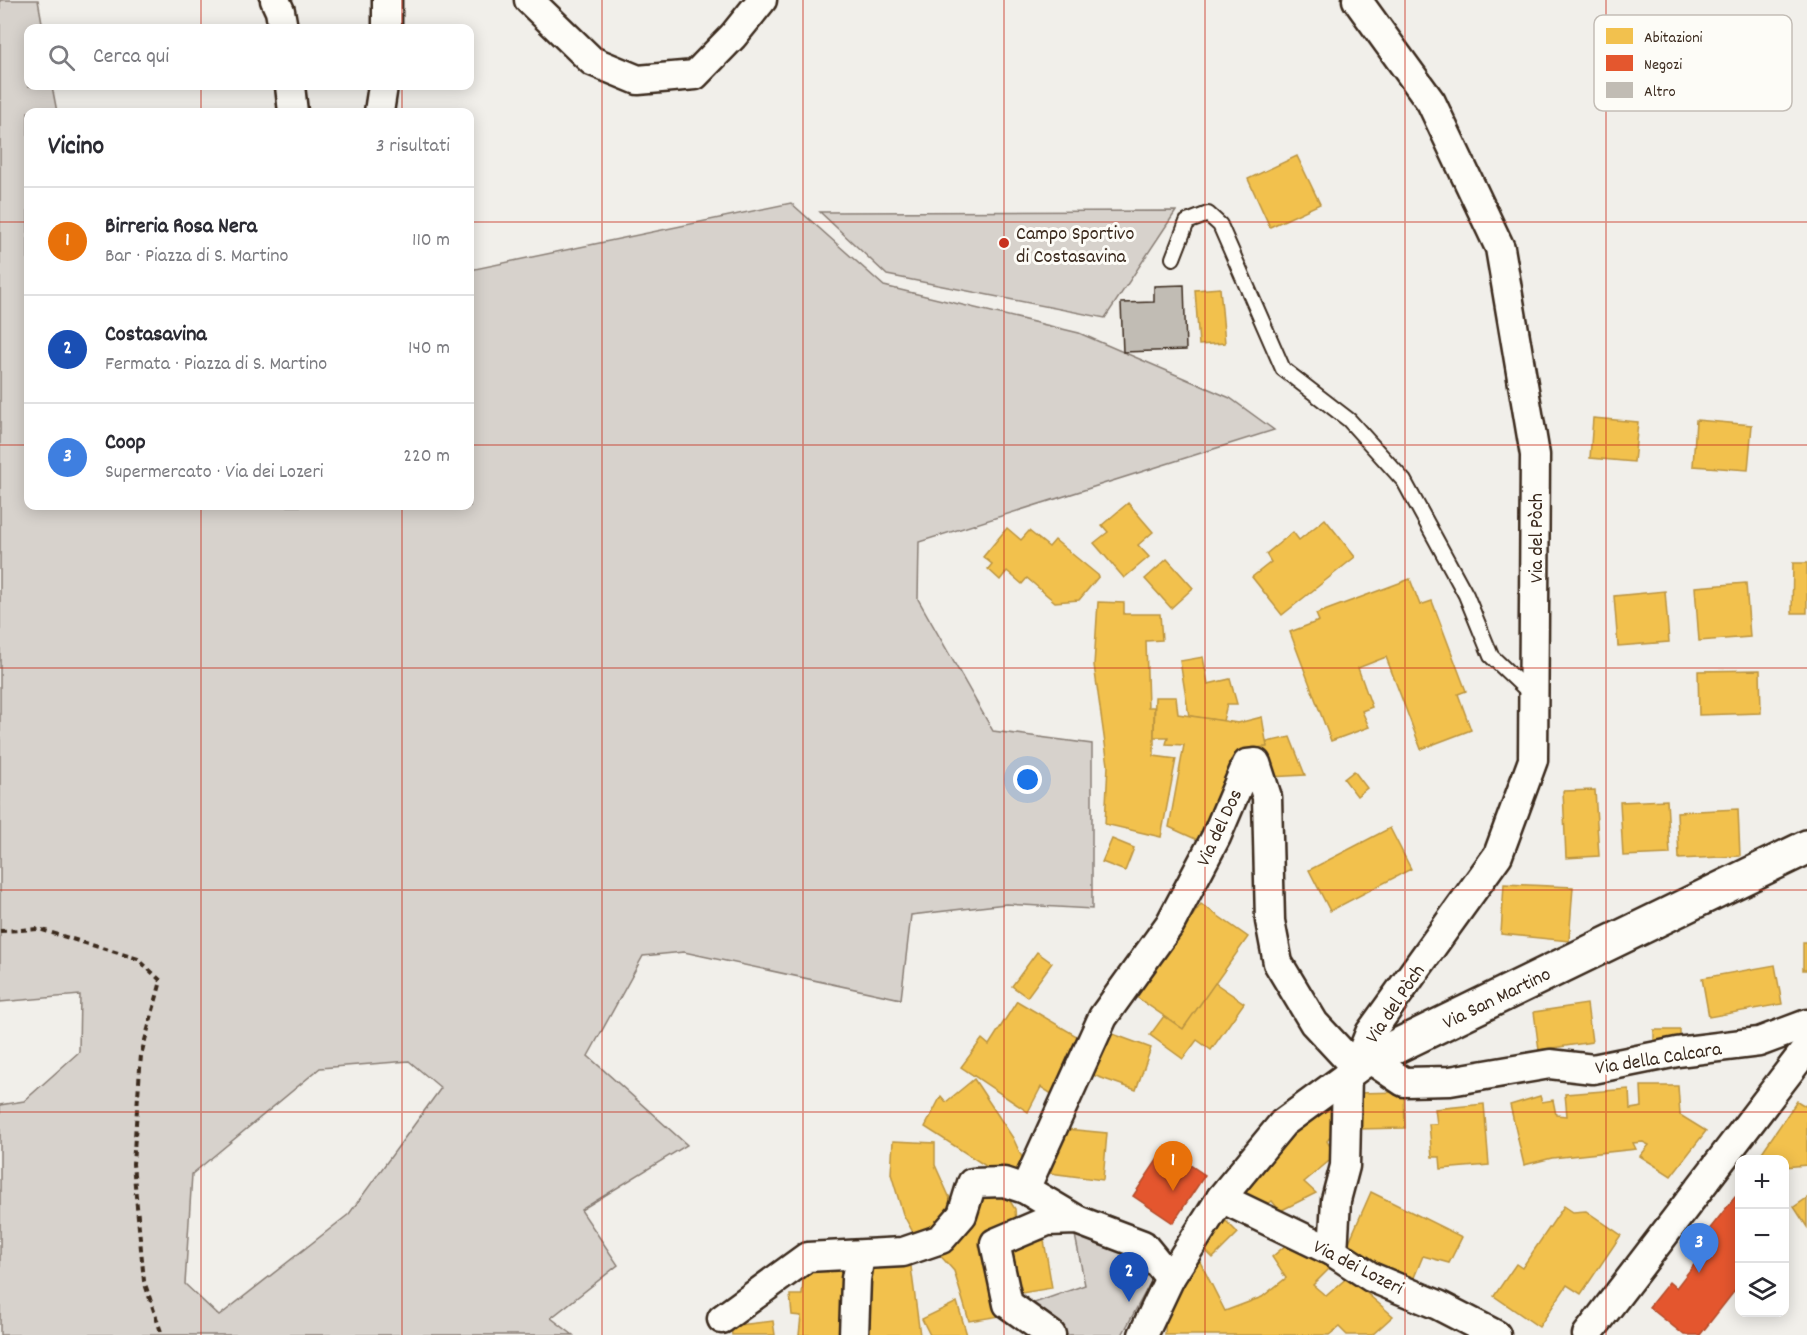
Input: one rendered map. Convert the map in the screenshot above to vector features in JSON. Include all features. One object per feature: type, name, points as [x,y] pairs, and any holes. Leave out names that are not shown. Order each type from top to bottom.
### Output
[{"type":"street","points":[[275,0],[282,24]]},
{"type":"street","points":[[387,0],[387,24]]},
{"type":"street","points":[[529,0],[592,61],[638,80],[695,75],[734,36],[762,0]]},
{"type":"street","name":"Via del Pòch","points":[[1357,0],[1431,102],[1500,248],[1535,455],[1533,760],[1498,855],[1370,1033],[1358,1067]]},
{"type":"street","points":[[290,90],[293,108]]},
{"type":"street","points":[[380,108],[382,90]]},
{"type":"street","name":"Via del Dos","points":[[1025,1189],[1103,1017],[1170,924],[1216,837],[1247,764],[1256,763],[1267,796],[1270,921],[1278,963],[1314,1023],[1358,1067]]},
{"type":"street","name":"Via San Martino","points":[[1143,1335],[1170,1278],[1221,1198],[1283,1123],[1358,1067],[1807,846]]},
{"type":"street","name":"Via della Calcara","points":[[1358,1067],[1404,1082],[1450,1081],[1550,1064],[1593,1069],[1677,1052],[1759,1042],[1807,1024]]},
{"type":"street","points":[[1587,1335],[1807,1048]]},
{"type":"street","points":[[1333,1252],[1336,1200],[1345,1167],[1358,1067]]},
{"type":"street","points":[[722,1318],[807,1257],[903,1252],[941,1239],[962,1215],[972,1183],[1004,1182],[1025,1189],[1077,1220],[1143,1245],[1170,1278]]},
{"type":"street","name":"Via dei Lozeri","points":[[1221,1198],[1333,1252],[1371,1277],[1438,1305],[1496,1335]]},
{"type":"street","points":[[1051,1335],[1008,1304],[995,1242],[1047,1221],[1077,1220]]},
{"type":"street","points":[[854,1335],[856,1279],[860,1256]]},
{"type":"lane","points":[[1173,258],[1187,222],[1208,214],[1220,225],[1283,369],[1349,420],[1404,481],[1466,595],[1491,656],[1534,697]]},
{"type":"path","points":[[0,931],[39,929],[138,959],[161,981],[141,1055],[133,1164],[144,1281],[162,1335]]},
{"type":"shaded area","points":[[0,0],[38,0],[42,24],[24,24],[24,90],[53,90],[56,108],[24,108],[24,510],[474,510],[474,269],[791,203],[884,286],[1079,333],[1230,398],[1274,430],[919,542],[918,599],[993,731],[1092,744],[1092,909],[1006,904],[911,915],[901,999],[684,952],[643,956],[588,1056],[687,1145],[581,1210],[618,1265],[551,1318],[573,1335],[0,1335],[0,1105],[24,1101],[79,1052],[80,995],[0,1002]],"holes":[[[409,1061],[441,1088],[349,1214],[219,1316],[185,1284],[192,1174],[320,1068]]]},
{"type":"shaded area","name":"Campo Sportivo di Costasavina","points":[[1176,211],[1105,318],[887,275],[820,212]]},
{"type":"shaded area","points":[[1073,1225],[1160,1265],[1122,1335],[1057,1335],[1023,1307],[1085,1285]]},
{"type":"building: Abitazioni","points":[[1297,156],[1320,204],[1270,227],[1248,179]]},
{"type":"building: Abitazioni","points":[[1220,288],[1225,343],[1199,345],[1195,290]]},
{"type":"building: Abitazioni","points":[[1593,418],[1638,422],[1634,462],[1590,458]]},
{"type":"building: Abitazioni","points":[[1696,420],[1752,425],[1748,470],[1693,466]]},
{"type":"building: Abitazioni","points":[[1128,503],[1153,532],[1138,545],[1149,557],[1124,578],[1094,543],[1108,532],[1102,525]]},
{"type":"building: Abitazioni","points":[[1325,519],[1355,557],[1282,615],[1252,577],[1271,562],[1266,554],[1293,532],[1299,540]]},
{"type":"building: Abitazioni","points":[[1007,528],[1021,540],[1029,531],[1049,547],[1055,540],[1099,576],[1079,600],[1055,602],[1027,578],[1022,584],[1007,571],[1000,580],[988,569],[992,564],[983,557]]},
{"type":"building: Abitazioni","points":[[1167,559],[1193,588],[1171,608],[1145,579]]},
{"type":"building: Abitazioni","points":[[1793,563],[1807,563],[1807,613],[1792,613]]},
{"type":"building: Abitazioni","points":[[1410,579],[1420,605],[1432,601],[1466,691],[1458,694],[1471,730],[1421,749],[1386,657],[1358,668],[1372,707],[1362,711],[1369,727],[1331,741],[1290,632],[1319,621],[1316,614]]},
{"type":"building: Abitazioni","points":[[1746,583],[1750,637],[1699,641],[1695,587]]},
{"type":"building: Abitazioni","points":[[1665,591],[1669,642],[1618,646],[1614,596]]},
{"type":"building: Abitazioni","points":[[1098,602],[1124,603],[1124,614],[1160,614],[1162,640],[1146,641],[1148,707],[1154,707],[1154,756],[1176,759],[1161,837],[1105,824],[1108,765],[1094,665]]},
{"type":"building: Abitazioni","points":[[1203,657],[1208,684],[1230,679],[1237,704],[1227,704],[1223,721],[1189,716],[1180,661]]},
{"type":"building: Abitazioni","points":[[1760,670],[1761,713],[1699,715],[1698,671]]},
{"type":"building: Abitazioni","points":[[1155,697],[1176,697],[1178,714],[1238,723],[1262,717],[1267,747],[1244,749],[1202,842],[1169,827],[1184,745],[1166,744],[1168,737],[1154,737]]},
{"type":"building: Abitazioni","points":[[1290,737],[1305,775],[1270,777],[1256,748],[1267,747],[1267,742]]},
{"type":"building: Abitazioni","points":[[1354,771],[1367,788],[1357,796],[1344,779]]},
{"type":"building: Abitazioni","points":[[1595,790],[1599,856],[1566,858],[1563,791]]},
{"type":"building: Abitazioni","points":[[1667,800],[1670,854],[1623,856],[1620,802]]},
{"type":"building: Abitazioni","points":[[1738,809],[1740,856],[1679,859],[1677,812]]},
{"type":"building: Abitazioni","points":[[1390,828],[1411,869],[1330,911],[1309,870]]},
{"type":"building: Abitazioni","points":[[1112,839],[1134,848],[1125,871],[1102,862]]},
{"type":"building: Abitazioni","points":[[1504,884],[1573,887],[1569,941],[1501,934]]},
{"type":"building: Abitazioni","points":[[1201,904],[1248,937],[1183,1029],[1135,996]]},
{"type":"building: Abitazioni","points":[[1803,942],[1807,942],[1807,970],[1803,970]]},
{"type":"building: Abitazioni","points":[[1037,952],[1052,963],[1027,997],[1012,986]]},
{"type":"building: Abitazioni","points":[[1775,965],[1782,1004],[1709,1017],[1702,978]]},
{"type":"building: Abitazioni","points":[[1215,983],[1244,1003],[1211,1050],[1197,1040],[1183,1059],[1150,1035],[1164,1016],[1183,1029]]},
{"type":"building: Abitazioni","points":[[1017,1001],[1080,1038],[1058,1098],[1041,1087],[1028,1112],[961,1067],[982,1039],[989,1045]]},
{"type":"building: Abitazioni","points":[[1587,1004],[1592,1042],[1539,1050],[1534,1012]]},
{"type":"building: Abitazioni","points":[[1102,1030],[1151,1048],[1136,1090],[1087,1073]]},
{"type":"building: Abitazioni","points":[[1654,1030],[1680,1030],[1680,1042],[1654,1042]]},
{"type":"building: Abitazioni","points":[[974,1079],[1013,1138],[1026,1166],[992,1180],[986,1166],[925,1127],[941,1096],[946,1102]]},
{"type":"building: Abitazioni","points":[[1641,1086],[1678,1086],[1680,1115],[1706,1131],[1671,1176],[1640,1156],[1649,1145],[1643,1142],[1633,1143],[1636,1149],[1552,1158],[1524,1165],[1510,1105],[1540,1096],[1542,1102],[1553,1100],[1556,1115],[1567,1116],[1565,1094],[1629,1089],[1630,1109],[1642,1107]]},
{"type":"building: Abitazioni","points":[[1404,1092],[1405,1128],[1356,1129],[1356,1093]]},
{"type":"building: Abitazioni","points":[[1335,1093],[1343,1119],[1327,1141],[1335,1156],[1304,1182],[1316,1193],[1280,1211],[1272,1201],[1258,1211],[1235,1191],[1289,1140],[1285,1134]]},
{"type":"building: Abitazioni","points":[[1797,1101],[1807,1107],[1807,1165],[1789,1167],[1789,1155],[1760,1155]]},
{"type":"building: Abitazioni","points":[[1484,1104],[1489,1165],[1441,1169],[1440,1157],[1432,1157],[1429,1124],[1437,1124],[1435,1109]]},
{"type":"building: Abitazioni","points":[[1055,1128],[1107,1133],[1103,1180],[1050,1173]]},
{"type":"building: Abitazioni","points":[[893,1141],[935,1143],[935,1165],[957,1214],[920,1245],[903,1214],[891,1174]]},
{"type":"building: Abitazioni","points":[[1003,1190],[1015,1209],[1016,1223],[986,1243],[1007,1315],[969,1321],[954,1271],[937,1252],[979,1195]]},
{"type":"building: Abitazioni","points":[[1371,1192],[1462,1237],[1449,1263],[1423,1256],[1410,1287],[1345,1251]]},
{"type":"building: Abitazioni","points":[[1807,1198],[1807,1227],[1794,1207]]},
{"type":"building: Abitazioni","points":[[1564,1206],[1573,1212],[1586,1211],[1621,1235],[1581,1294],[1567,1285],[1539,1327],[1494,1296],[1516,1264],[1522,1268]]},
{"type":"building: Abitazioni","points":[[1226,1221],[1238,1233],[1213,1258],[1201,1246]]},
{"type":"building: Abitazioni","points":[[1044,1240],[1052,1288],[1010,1295],[1002,1248]]},
{"type":"building: Abitazioni","points":[[1292,1240],[1336,1262],[1313,1285],[1326,1296],[1348,1277],[1393,1316],[1372,1335],[1347,1335],[1339,1327],[1329,1335],[1165,1335],[1166,1298],[1195,1252],[1225,1311],[1262,1297],[1286,1278],[1272,1257]]},
{"type":"building: Abitazioni","points":[[910,1259],[920,1335],[860,1335],[859,1333],[869,1332],[864,1271]]},
{"type":"building: Abitazioni","points":[[804,1265],[851,1265],[847,1335],[799,1335],[801,1316],[792,1315],[790,1295],[802,1295]]},
{"type":"building: Abitazioni","points":[[957,1302],[967,1335],[930,1335],[922,1319]]},
{"type":"building: Abitazioni","points":[[773,1321],[775,1335],[732,1335],[731,1326]]},
{"type":"building: Negozi","points":[[1165,1148],[1205,1175],[1173,1223],[1133,1196]]},
{"type":"building: Negozi","points":[[1735,1197],[1735,1290],[1700,1335],[1684,1335],[1649,1307],[1669,1282],[1676,1288],[1700,1257],[1692,1251]]},
{"type":"building: Altro","points":[[1184,285],[1186,350],[1123,352],[1121,303],[1154,302],[1154,286]]},
{"type":"place","name":"Campo Sportivo di Costasavina","points":[[1004,243]]},
{"type":"place","name":"Birreria Rosa Nera","points":[[1173,1191]]},
{"type":"place","name":"Coop","points":[[1699,1273]]},
{"type":"place","name":"Costasavina","points":[[1129,1302]]}]
